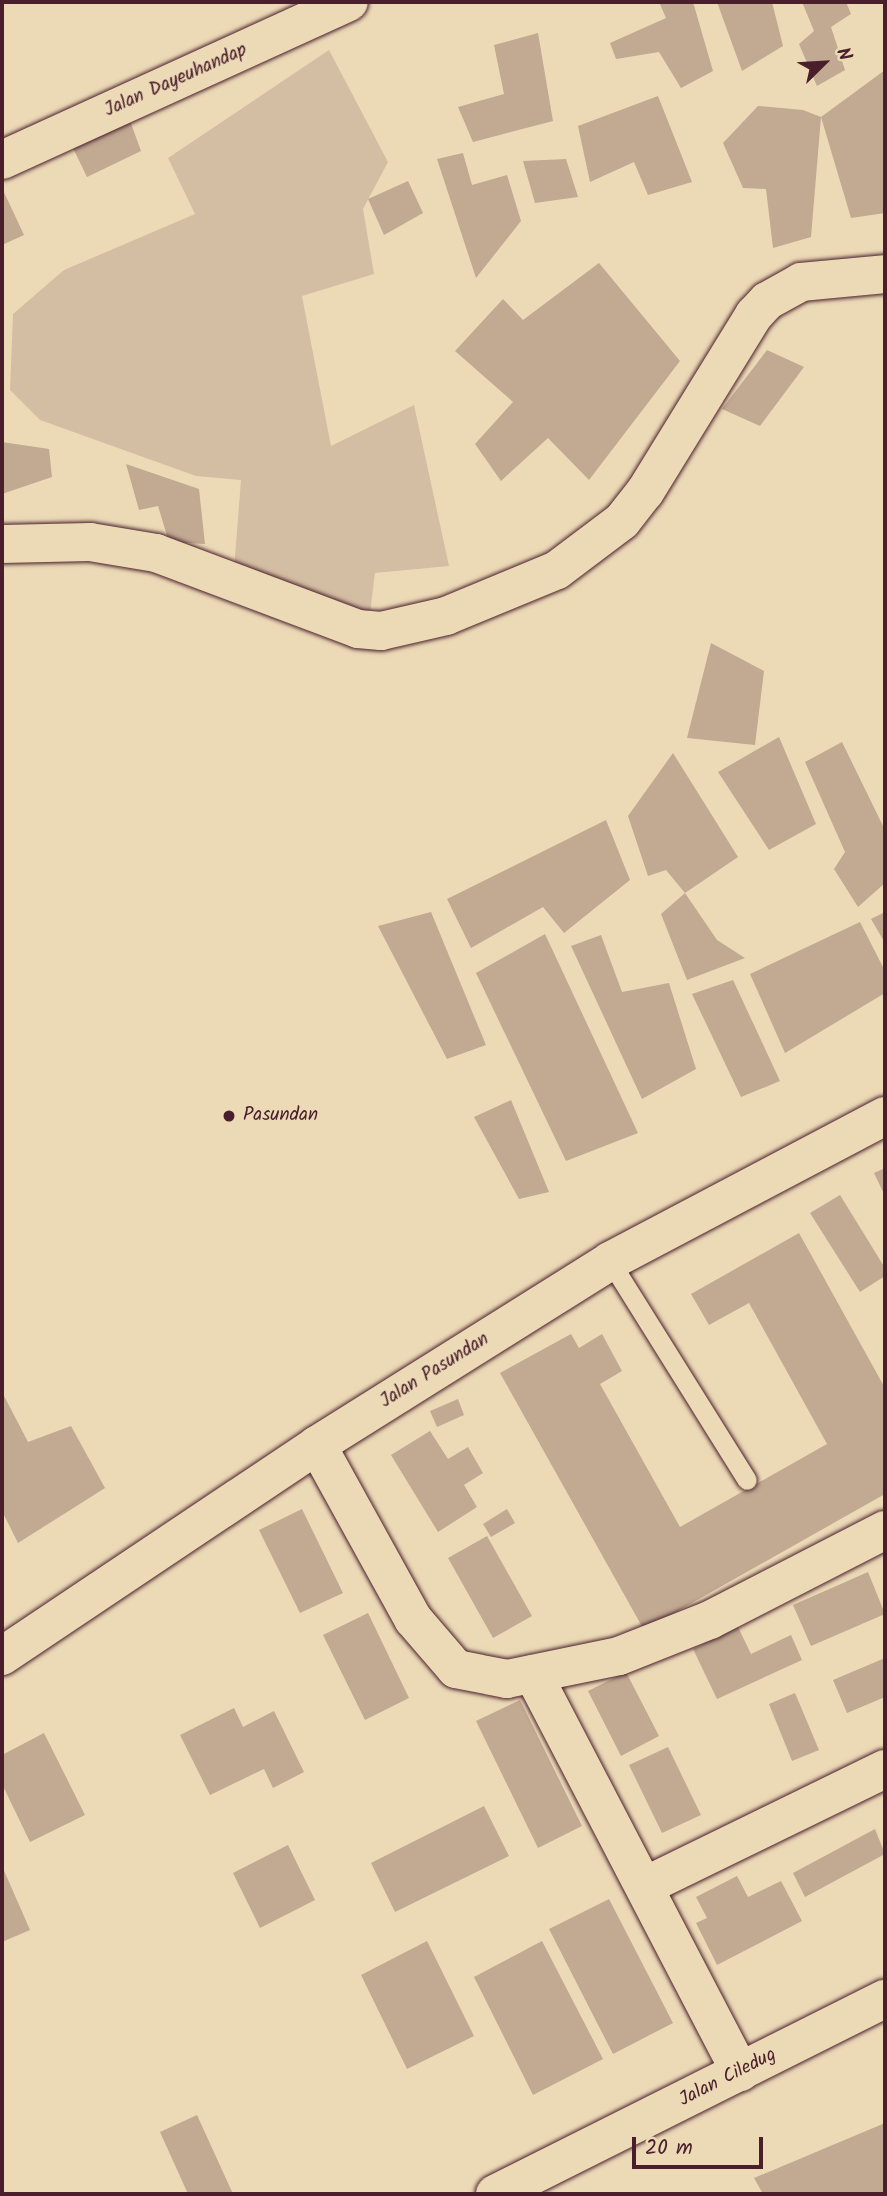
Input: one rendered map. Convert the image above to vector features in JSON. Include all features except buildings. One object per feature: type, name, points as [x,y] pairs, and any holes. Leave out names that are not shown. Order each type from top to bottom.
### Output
[{"type":"street","name":"Jalan Dayeuhandap","points":[[2,160],[349,2]]},
{"type":"street","points":[[2,544],[90,542],[156,553],[358,629],[382,631],[446,616],[557,570],[622,521],[645,492],[754,315],[767,301],[801,282],[885,274]]},
{"type":"street","name":"Jalan Pasundan","points":[[2,1656],[317,1445],[610,1261],[885,1116]]},
{"type":"street","points":[[317,1445],[413,1619],[456,1669],[507,1679],[619,1656],[710,1620],[885,1530]]},
{"type":"street","points":[[533,1674],[740,2072]]},
{"type":"street","points":[[645,1886],[885,1769]]},
{"type":"street","name":"Jalan Ciledug","points":[[495,2194],[885,1999]]},
{"type":"lane","points":[[610,1261],[747,1480]]},
{"type":"shaded area","points":[[329,50],[388,162],[363,209],[374,274],[302,296],[331,446],[414,405],[449,566],[375,573],[369,621],[233,582],[241,480],[196,476],[40,420],[10,390],[13,314],[64,270],[195,214],[168,158]]},
{"type":"place","name":"Pasundan","points":[[229,1116]]}]
